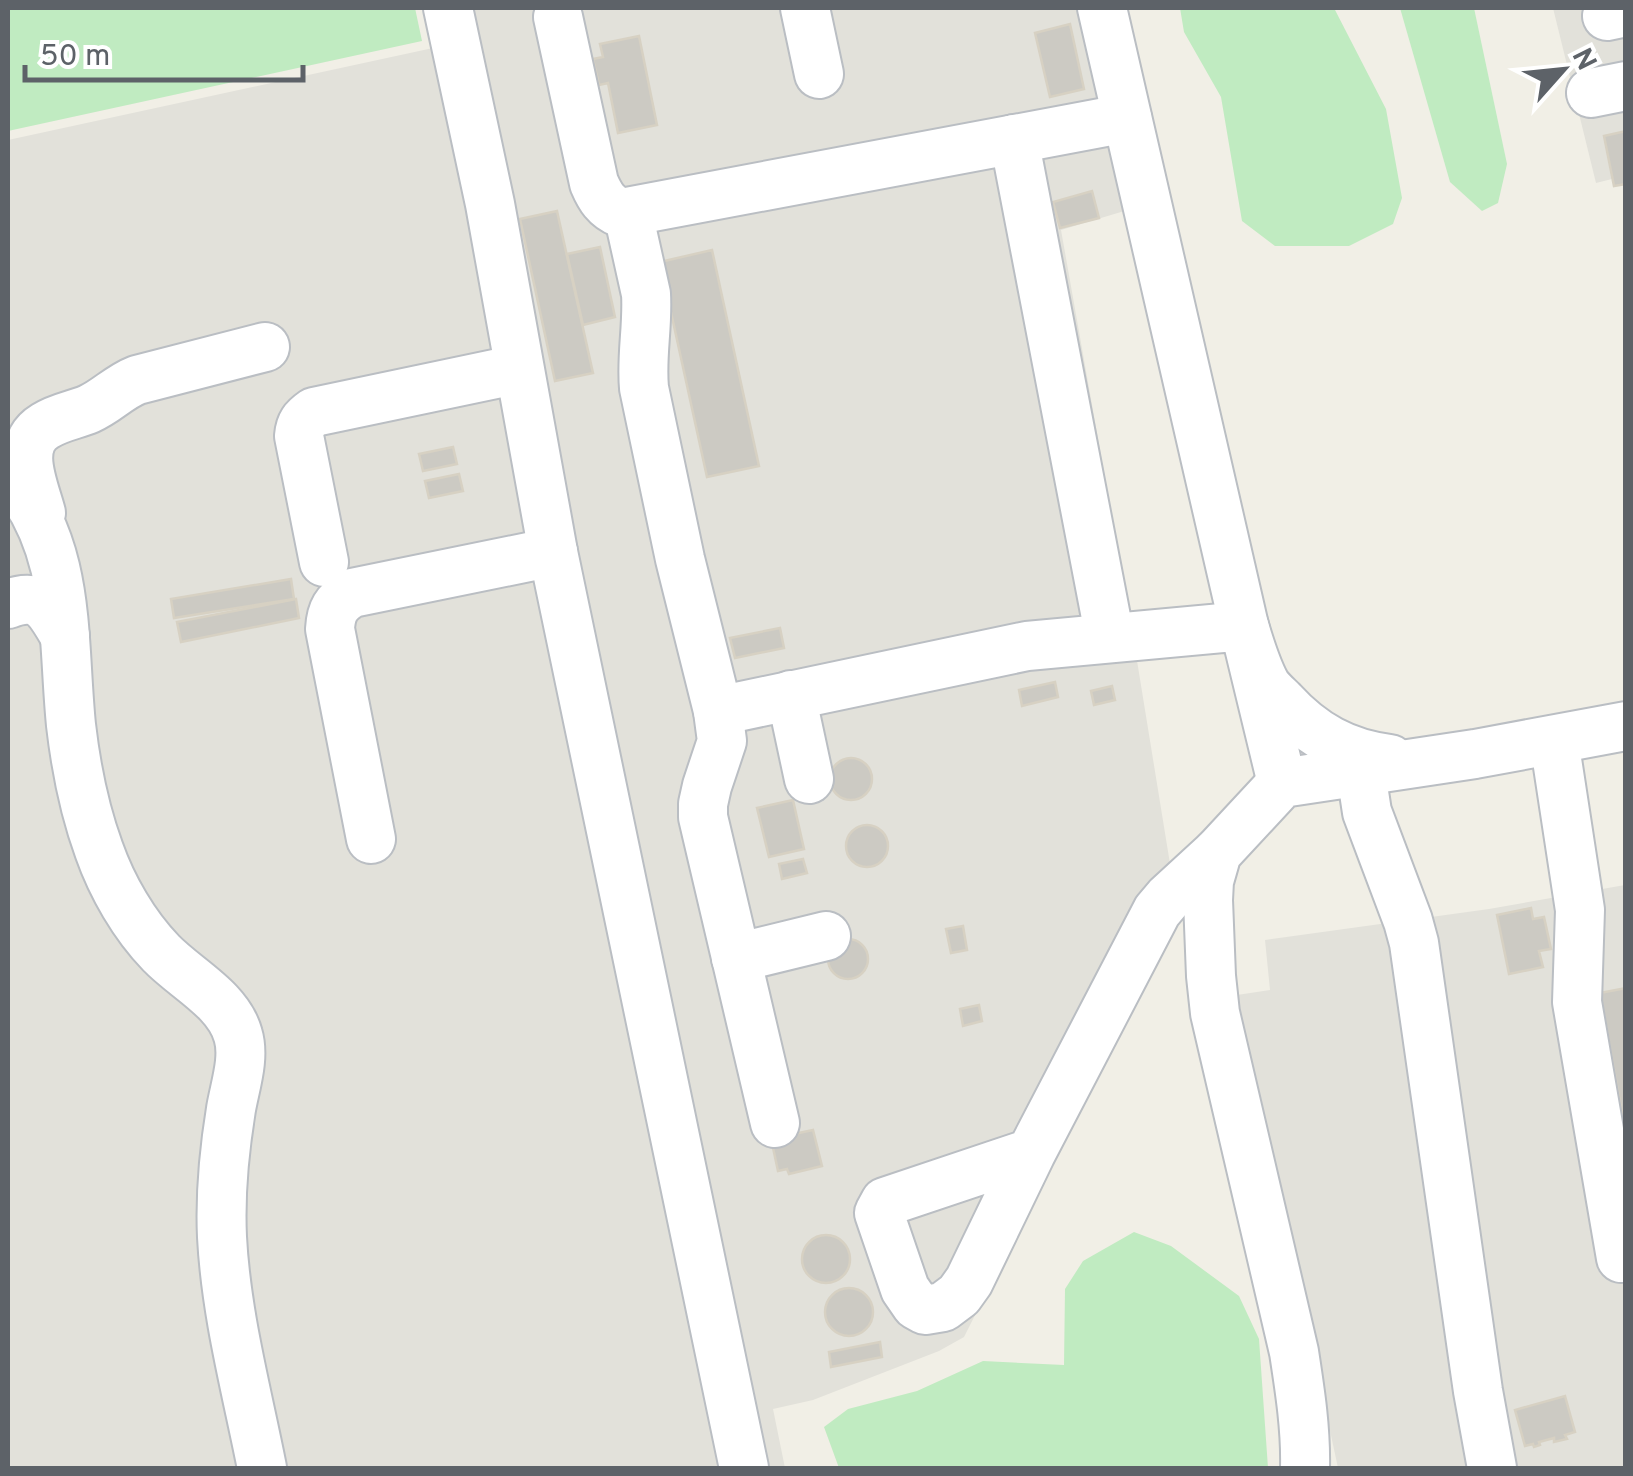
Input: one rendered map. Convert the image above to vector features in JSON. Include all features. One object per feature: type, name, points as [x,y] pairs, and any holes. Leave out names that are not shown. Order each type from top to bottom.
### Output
[{"type":"street","points":[[448,8],[490,204],[553,552],[744,1468]]},
{"type":"street","points":[[805,8],[818,74]]},
{"type":"street","points":[[1102,8],[1282,783]]},
{"type":"street","points":[[558,17],[594,183],[600,197],[621,214],[1128,118]]},
{"type":"street","points":[[1014,139],[1110,638]]},
{"type":"street","points":[[628,213],[646,294],[644,388],[719,731],[703,817],[774,1124]]},
{"type":"street","points":[[262,1468],[228,1298],[222,1238],[222,1174],[240,1062],[239,1037],[230,1016],[144,934],[119,895],[100,853],[80,786],[71,725],[61,592],[28,456],[36,433],[60,418],[92,408],[126,384],[265,347]]},
{"type":"street","points":[[324,562],[299,436],[305,418],[314,412],[518,369]]},
{"type":"street","points":[[8,474],[26,495],[52,554]]},
{"type":"street","points":[[372,839],[330,629],[334,608],[352,593],[553,552]]},
{"type":"street","points":[[8,604],[29,599],[41,602],[65,636]]},
{"type":"street","points":[[719,731],[795,714],[1027,646],[1244,626]]},
{"type":"street","points":[[1244,626],[1267,686],[1312,730],[1360,762],[1367,812],[1408,922],[1492,1468]]},
{"type":"street","points":[[795,714],[810,780]]},
{"type":"street","points":[[1031,1153],[1157,911],[1218,853],[1282,783],[1371,757],[1428,760],[1626,726]]},
{"type":"street","points":[[1554,740],[1580,910],[1577,1002],[1621,1258]]},
{"type":"street","points":[[1218,853],[1209,880],[1208,900],[1215,1014],[1294,1352],[1306,1441],[1305,1468]]},
{"type":"street","points":[[736,958],[826,936]]},
{"type":"shaded area","points":[[426,8],[1127,8],[1171,197],[1061,230],[1178,913],[964,1337],[939,1351],[813,1400],[773,1409],[785,1468],[8,1468],[8,140],[433,48]]},
{"type":"shaded area","points":[[1553,8],[1625,8],[1625,184],[1614,186],[1612,179],[1596,183]]},
{"type":"shaded area","points":[[1625,885],[1625,1468],[1338,1468],[1237,995],[1270,990],[1265,940],[1489,909]]},
{"type":"green space","points":[[8,8],[415,8],[422,41],[8,131]]},
{"type":"green space","points":[[1180,8],[1334,8],[1386,109],[1402,198],[1393,224],[1349,246],[1275,246],[1242,221],[1221,97],[1184,32]]},
{"type":"green space","points":[[1400,8],[1474,8],[1507,164],[1498,203],[1482,211],[1450,182]]},
{"type":"green space","points":[[1134,1232],[1171,1246],[1239,1296],[1259,1339],[1268,1468],[839,1468],[824,1427],[848,1409],[917,1391],[983,1361],[1064,1365],[1065,1289],[1083,1261]]},
{"type":"building","points":[[1070,24],[1084,89],[1050,97],[1035,33]]},
{"type":"building","points":[[639,36],[657,125],[618,133],[608,83],[599,85],[593,59],[603,57],[600,44]]},
{"type":"building","points":[[1626,131],[1626,184],[1614,186],[1604,136]]},
{"type":"building","points":[[1092,191],[1099,218],[1060,228],[1053,202]]},
{"type":"building","points":[[557,211],[593,373],[555,381],[520,219]]},
{"type":"building","points":[[600,247],[615,317],[583,325],[567,254]]},
{"type":"building","points":[[712,250],[759,466],[707,477],[660,262]]},
{"type":"building","points":[[453,447],[457,464],[423,471],[419,454]]},
{"type":"building","points":[[459,474],[463,491],[429,498],[425,481]]},
{"type":"building","points":[[291,579],[294,599],[174,618],[171,599]]},
{"type":"building","points":[[296,599],[299,618],[181,642],[177,622]]},
{"type":"building","points":[[780,628],[784,648],[735,658],[730,638]]},
{"type":"building","points":[[1055,682],[1058,697],[1022,706],[1019,690]]},
{"type":"building","points":[[1112,686],[1115,700],[1094,705],[1091,691]]},
{"type":"building","points":[[851,758],[866,764],[872,779],[866,794],[851,800],[836,794],[830,779],[836,764]]},
{"type":"building","points":[[793,800],[804,849],[769,857],[757,808]]},
{"type":"building","points":[[867,825],[882,831],[888,846],[882,861],[867,867],[852,861],[846,846],[852,831]]},
{"type":"building","points":[[803,859],[807,873],[782,879],[779,864]]},
{"type":"building","points":[[1531,908],[1533,919],[1544,917],[1551,949],[1539,951],[1543,967],[1509,974],[1497,915]]},
{"type":"building","points":[[963,926],[967,950],[951,953],[946,929]]},
{"type":"building","points":[[848,939],[862,945],[868,959],[862,973],[848,979],[834,973],[828,959],[834,945]]},
{"type":"building","points":[[1626,988],[1626,1135],[1600,993]]},
{"type":"building","points":[[979,1005],[982,1021],[963,1026],[960,1009]]},
{"type":"building","points":[[813,1130],[822,1166],[789,1174],[787,1169],[778,1171],[772,1143],[780,1137]]},
{"type":"building","points":[[826,1235],[843,1242],[850,1259],[843,1276],[826,1283],[809,1276],[802,1259],[809,1242]]},
{"type":"building","points":[[849,1288],[866,1295],[873,1312],[866,1329],[849,1336],[832,1329],[825,1312],[832,1295]]},
{"type":"building","points":[[880,1342],[882,1357],[831,1367],[829,1352]]},
{"type":"building","points":[[1565,1396],[1575,1432],[1565,1435],[1567,1439],[1554,1442],[1554,1438],[1534,1447],[1525,1446],[1515,1410]]}]
